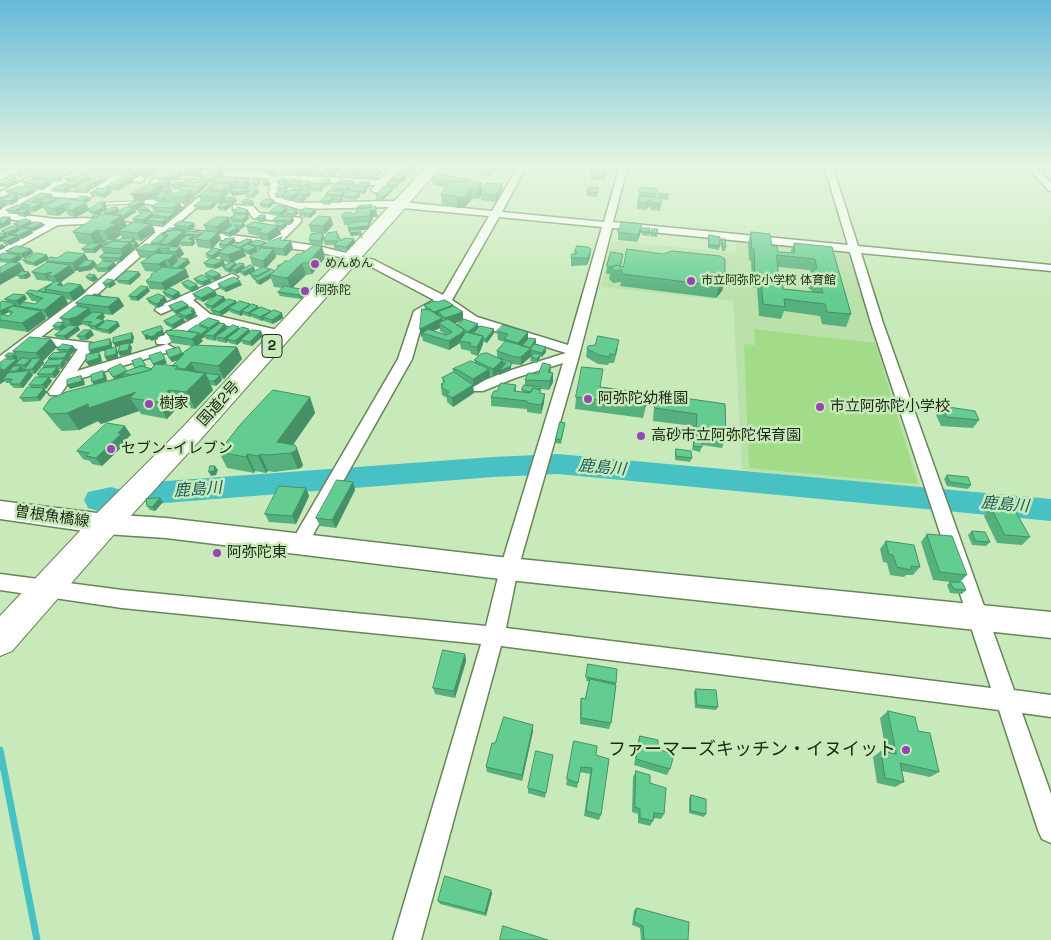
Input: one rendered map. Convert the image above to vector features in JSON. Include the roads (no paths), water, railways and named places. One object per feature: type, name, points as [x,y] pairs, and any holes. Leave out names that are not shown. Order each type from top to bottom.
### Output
[{"type":"highway","name":"国道2号","points":[[0,640],[397,209]]},
{"type":"street","points":[[0,362],[94,292],[190,209]]},
{"type":"street","points":[[251,209],[256,216],[298,220],[273,244]]},
{"type":"street","points":[[440,209],[1051,268]]},
{"type":"street","points":[[299,544],[405,359],[418,314],[420,311],[449,297],[497,209]]},
{"type":"street","points":[[407,940],[494,636],[509,569],[573,353],[612,209]]},
{"type":"street","points":[[841,209],[1051,830]]},
{"type":"street","points":[[0,214],[56,222],[85,221],[166,230],[354,256],[370,262],[443,300],[473,320],[573,353]]},
{"type":"street","points":[[14,226],[28,219]]},
{"type":"street","points":[[0,254],[56,222]]},
{"type":"street","points":[[216,272],[247,282]]},
{"type":"street","points":[[161,310],[232,277]]},
{"type":"street","points":[[77,289],[94,292]]},
{"type":"street","points":[[185,299],[206,317],[282,335]]},
{"type":"street","points":[[63,301],[79,303]]},
{"type":"street","points":[[148,354],[161,341],[206,317]]},
{"type":"street","points":[[31,340],[87,346],[55,392]]},
{"type":"street","points":[[64,379],[167,348]]},
{"type":"street","points":[[478,388],[510,374],[573,353]]},
{"type":"street","name":"曽根魚橋線","points":[[0,510],[105,524],[166,528],[509,569],[1051,625]]},
{"type":"street","points":[[0,582],[122,599],[494,636],[1051,706]]},
{"type":"waterway","name":"鹿島川","points":[[152,493],[493,467],[558,464],[1051,510]]},
{"type":"waterway","name":"鹿島川","points":[[98,500],[111,498]]},
{"type":"waterway","points":[[0,750],[37,940]]},
{"type":"place","name":"めんめん","points":[[315,264]]},
{"type":"place","name":"市立阿弥陀小学校 体育館","points":[[691,281]]},
{"type":"place","name":"阿弥陀","points":[[305,291]]},
{"type":"place","name":"阿弥陀幼稚園","points":[[588,399]]},
{"type":"place","name":"樹家","points":[[149,404]]},
{"type":"place","name":"市立阿弥陀小学校","points":[[820,407]]},
{"type":"place","name":"高砂市立阿弥陀保育園","points":[[641,436]]},
{"type":"place","name":"セブン-イレブン","points":[[111,449]]},
{"type":"place","name":"阿弥陀東","points":[[217,553]]},
{"type":"place","name":"ファーマーズキッチン・イヌイット","points":[[906,750]]}]
